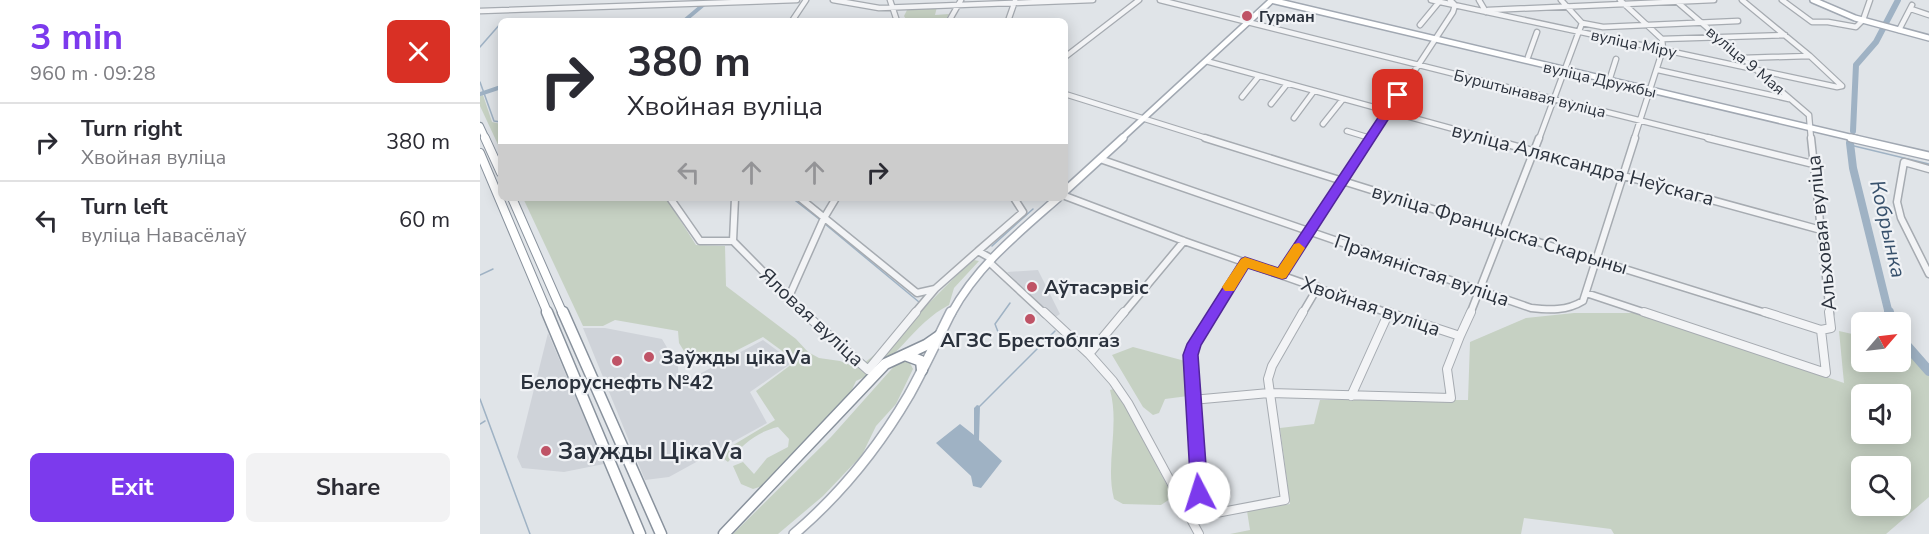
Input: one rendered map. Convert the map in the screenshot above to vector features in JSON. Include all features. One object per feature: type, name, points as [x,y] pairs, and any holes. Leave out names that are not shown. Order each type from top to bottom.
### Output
[{"type":"highway","points":[[480,126],[498,165]]},
{"type":"highway","points":[[480,153],[498,196]]},
{"type":"highway","points":[[500,201],[640,534]]},
{"type":"highway","points":[[513,201],[661,534]]},
{"type":"highway","points":[[724,534],[885,364],[898,355],[929,346],[939,336]]},
{"type":"highway","points":[[898,355],[909,354],[915,357],[921,362],[922,370]]},
{"type":"highway","points":[[898,355],[930,354]]},
{"type":"main road","points":[[1068,189],[1271,0]]},
{"type":"main road","name":"вуліца Дружбы","points":[[1271,0],[1809,127]]},
{"type":"main road","name":"вуліца Дружбы","points":[[1271,0],[1566,69]]},
{"type":"main road","points":[[1813,0],[1831,9],[1881,26],[1929,38]]},
{"type":"main road","points":[[1651,89],[1929,154]]},
{"type":"main road","points":[[1809,127],[1854,135],[1929,154]]},
{"type":"main road","points":[[794,534],[856,473],[883,437],[968,285],[990,260],[1055,201]]},
{"type":"street","points":[[480,11],[797,0]]},
{"type":"street","points":[[794,18],[806,0]]},
{"type":"street","points":[[832,0],[872,8],[1093,0]]},
{"type":"street","points":[[890,0],[896,18]]},
{"type":"street","points":[[950,18],[961,0]]},
{"type":"street","points":[[1068,53],[1139,0]]},
{"type":"street","name":"Бурштынавая вуліца","points":[[1160,0],[1813,164]]},
{"type":"street","name":"вуліца Міру","points":[[1431,0],[1837,87],[1842,85],[1810,56]]},
{"type":"street","points":[[1282,274],[1453,12],[1455,5],[1450,0]]},
{"type":"street","points":[[1479,0],[1485,11],[1714,0]]},
{"type":"street","points":[[1562,0],[1582,23],[1603,27],[1738,21]]},
{"type":"street","points":[[1620,0],[1662,39],[1663,49],[1595,258],[1586,293],[1826,373],[1821,330]]},
{"type":"street","points":[[1742,0],[1810,56]]},
{"type":"street","points":[[1782,0],[1812,22],[1833,22],[1856,27],[1863,20],[1870,0]]},
{"type":"street","name":"вуліца 9 Мая","points":[[1677,1],[1809,115],[1809,127]]},
{"type":"street","points":[[1009,18],[1014,2]]},
{"type":"street","points":[[1420,25],[1439,2]]},
{"type":"street","points":[[1899,30],[1912,7],[1929,15]]},
{"type":"street","name":"Хвойная вуліца","points":[[1068,197],[1184,241],[1460,336],[1504,230],[1582,23]]},
{"type":"street","points":[[1527,59],[1537,32]]},
{"type":"street","points":[[1662,39],[1785,34]]},
{"type":"street","points":[[1742,58],[1810,56]]},
{"type":"street","points":[[1608,79],[1616,59]]},
{"type":"street","name":"вуліца Аляксандра Неўскага","points":[[1206,61],[1821,230]]},
{"type":"street","points":[[1658,70],[1792,100]]},
{"type":"street","points":[[1242,97],[1259,76]]},
{"type":"street","points":[[1270,104],[1287,84]]},
{"type":"street","points":[[1293,118],[1314,91]]},
{"type":"street","name":"вуліца Францыска Скарыны","points":[[1068,95],[1821,330]]},
{"type":"street","points":[[1323,124],[1343,99]]},
{"type":"street","name":"Альховая вуліца","points":[[1809,127],[1831,328],[1821,330]]},
{"type":"street","points":[[1347,131],[1370,138]]},
{"type":"street","name":"Прамяністая вуліца","points":[[1100,159],[1532,308],[1548,310],[1575,307],[1583,301],[1586,293]]},
{"type":"street","points":[[1928,270],[1901,218],[1897,202],[1904,162],[1929,169]]},
{"type":"street","points":[[672,201],[700,241],[733,241],[735,201]]},
{"type":"street","points":[[804,201],[917,293],[935,289],[1023,212],[1016,201]]},
{"type":"street","points":[[788,299],[824,218],[834,201]]},
{"type":"street","name":"Яловая вуліца","points":[[733,241],[788,299],[868,370],[935,289]]},
{"type":"street","points":[[1089,354],[1184,241]]},
{"type":"street","points":[[978,251],[1089,354],[1113,381],[1128,403],[1199,534]]},
{"type":"street","points":[[1201,516],[1190,355],[1194,344],[1245,262]]},
{"type":"street","points":[[1190,518],[1285,500],[1268,378],[1272,366],[1318,287]]},
{"type":"street","points":[[1352,396],[1389,312]]},
{"type":"street","points":[[1192,400],[1269,393],[1451,398],[1447,369],[1460,336]]},
{"type":"shaded area","points":[[1038,270],[1060,314],[1054,318],[1007,272]]},
{"type":"shaded area","points":[[583,328],[605,328],[662,339],[678,366],[679,385],[763,340],[793,362],[750,392],[767,423],[669,477],[645,480]]},
{"type":"shaded area","points":[[548,333],[604,464],[564,472],[522,468],[517,457]]},
{"type":"green space","points":[[937,7],[935,15],[949,14],[947,18],[905,18],[908,8]]},
{"type":"green space","points":[[483,95],[492,122],[498,123],[498,145],[480,106],[480,96]]},
{"type":"green space","points":[[524,201],[668,201],[696,245],[725,246],[726,286],[796,339],[808,352],[819,358],[840,361],[858,368],[889,343],[965,267],[974,260],[979,261],[954,288],[949,305],[925,322],[881,365],[856,381],[847,400],[766,485],[753,489],[741,484],[733,466],[743,462],[754,474],[767,458],[788,447],[789,439],[778,427],[750,440],[728,462],[724,459],[725,450],[775,420],[756,391],[796,361],[763,337],[708,365],[702,362],[694,352],[684,351],[679,343],[678,331],[615,320],[603,326],[583,326]]},
{"type":"green space","points":[[1574,313],[1636,313],[1844,383],[1839,331],[1851,334],[1851,372],[1911,372],[1911,355],[1929,376],[1929,497],[1911,512],[1911,456],[1851,456],[1851,516],[1907,516],[1886,534],[1614,534],[1611,529],[1524,518],[1521,534],[1230,534],[1250,530],[1247,511],[1290,504],[1280,428],[1314,424],[1320,400],[1468,400],[1470,342],[1526,318]]},
{"type":"green space","points":[[1133,347],[1185,361],[1188,396],[1165,399],[1159,413],[1153,415],[1143,407],[1112,355]]},
{"type":"green space","points":[[903,361],[910,363],[913,369],[896,404],[876,426],[862,455],[823,496],[778,534],[733,534],[831,437],[897,363]]},
{"type":"green space","points":[[1113,389],[1127,409],[1173,497],[1161,505],[1123,504],[1114,499],[1111,472],[1114,417],[1110,390]]},
{"type":"water","points":[[977,405],[980,406],[979,440],[1002,461],[981,488],[973,486],[971,476],[936,443],[960,424],[974,435],[974,408]]},
{"type":"waterway","points":[[688,18],[709,0]]},
{"type":"waterway","name":"Кобрынка","points":[[1853,131],[1856,65],[1876,42],[1898,0]]},
{"type":"waterway","points":[[480,47],[498,26]]},
{"type":"waterway","points":[[480,82],[494,121],[498,122]]},
{"type":"waterway","points":[[480,94],[498,88]]},
{"type":"waterway","name":"Кобрынка","points":[[1850,143],[1853,168],[1889,312]]},
{"type":"waterway","points":[[1850,145],[1929,164]]},
{"type":"waterway","points":[[796,201],[819,219]]},
{"type":"waterway","points":[[992,246],[1033,209]]},
{"type":"waterway","points":[[825,224],[919,302]]},
{"type":"waterway","points":[[480,275],[493,269]]},
{"type":"waterway","points":[[1010,303],[995,324],[1000,337],[1039,347]]},
{"type":"waterway","points":[[1039,347],[1055,331]]},
{"type":"waterway","points":[[980,406],[1039,347]]},
{"type":"waterway","name":"Кобрынка","points":[[1911,351],[1929,371]]},
{"type":"waterway","points":[[480,399],[530,534]]},
{"type":"waterway","points":[[480,424],[485,421]]},
{"type":"slow traffic","points":[[1229,287],[1245,262],[1282,274],[1299,248]]},
{"type":"place","name":"Гурман","points":[[1247,16]]},
{"type":"place","name":"Аўтасэрвіс","points":[[1032,287]]},
{"type":"place","name":"АГЗС Брестоблгаз","points":[[1030,319]]},
{"type":"place","name":"Заўжды цікаVа","points":[[649,357]]},
{"type":"place","name":"Белоруснефть №42","points":[[617,361]]},
{"type":"place","name":"Заужды ЦікаVа","points":[[546,451]]},
{"type":"route","points":[[1199,493],[1190,355],[1194,344],[1245,262],[1282,274],[1398,95]]}]
